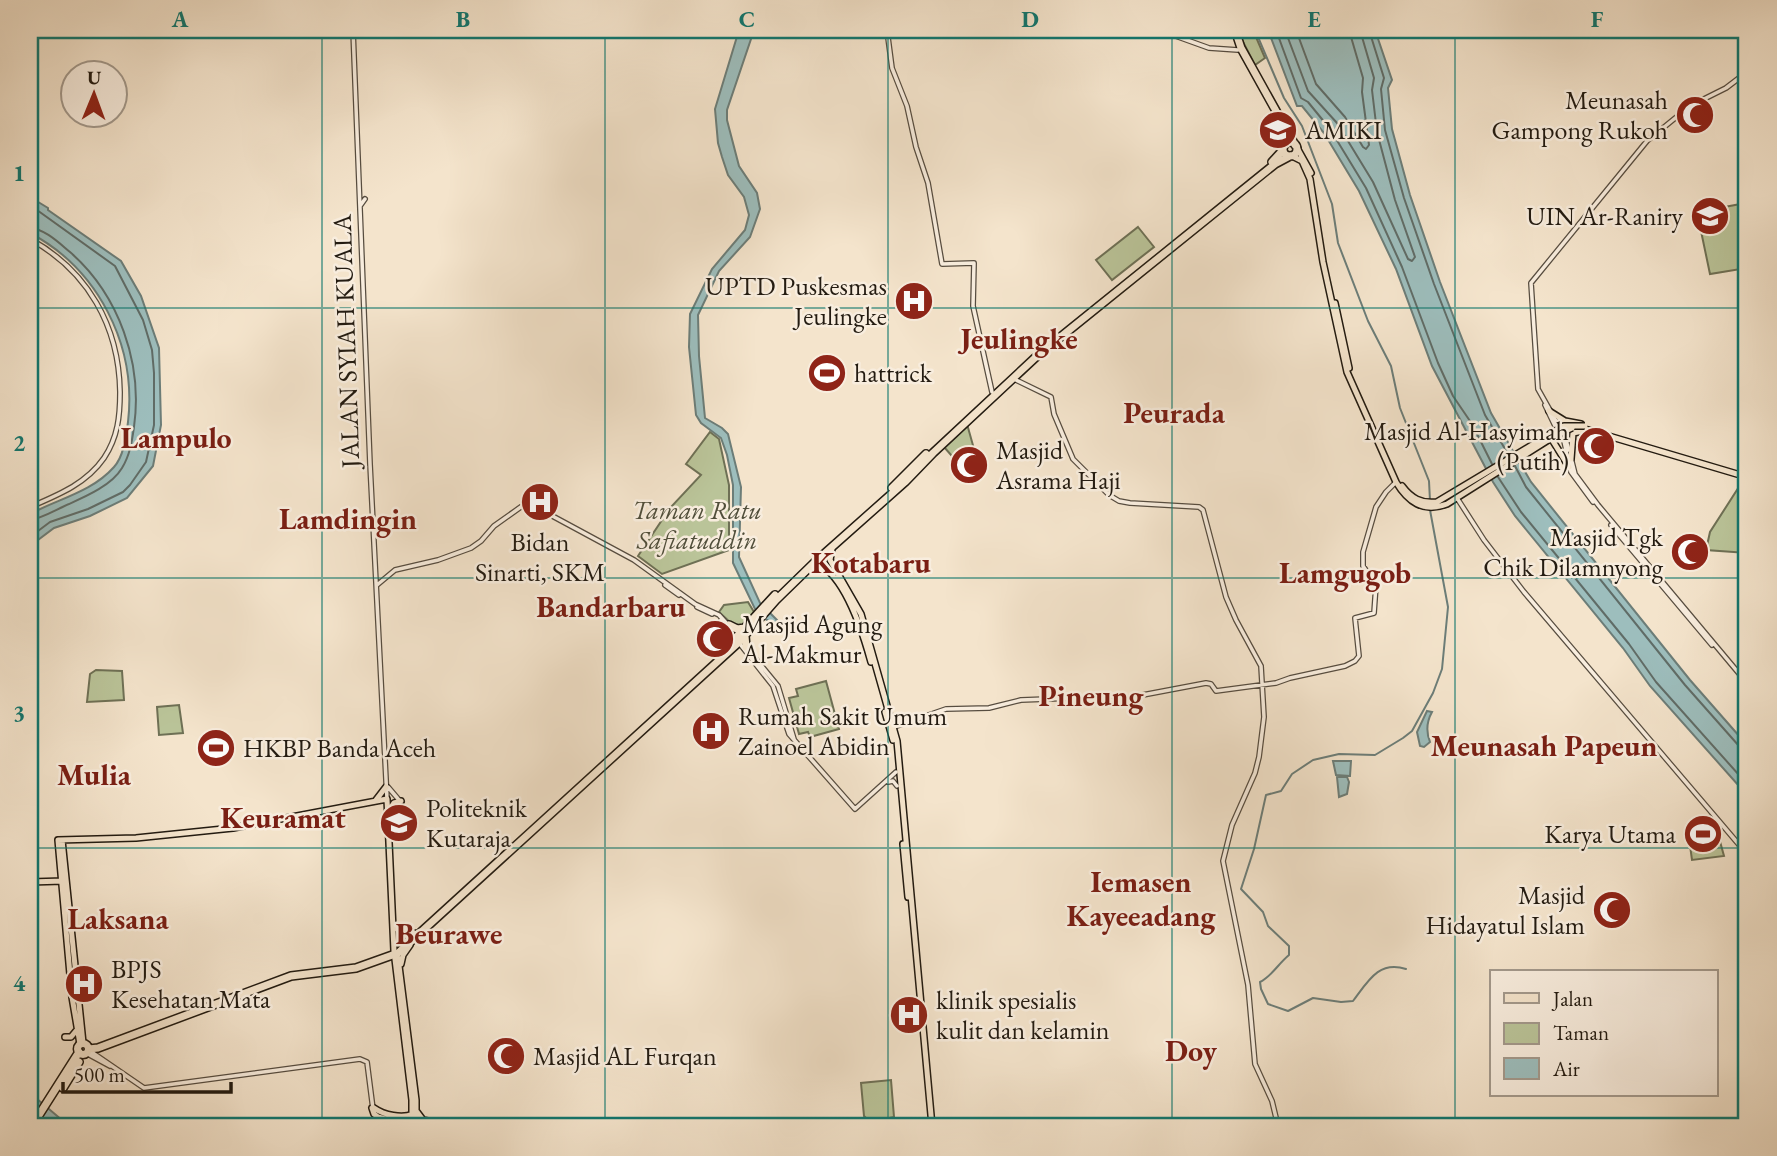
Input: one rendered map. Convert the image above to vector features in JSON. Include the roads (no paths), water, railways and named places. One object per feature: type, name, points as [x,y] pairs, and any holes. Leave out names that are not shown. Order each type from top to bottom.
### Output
[{"type":"highway","points":[[1234,30],[1238,50],[1284,130],[1284,148],[1291,156]]},
{"type":"highway","points":[[85,1049],[105,1045],[291,976],[356,968],[396,950],[417,933],[740,640],[769,605],[1048,342],[1275,164],[1296,152],[1296,146],[1239,45],[1234,30]]},
{"type":"highway","points":[[769,605],[855,524],[905,482],[1015,376],[1241,188],[1290,142],[1296,146]]},
{"type":"highway","points":[[729,628],[740,640]]},
{"type":"highway","points":[[729,628],[739,629],[740,640]]},
{"type":"highway","points":[[35,1126],[85,1049],[288,973],[347,966],[396,950]]},
{"type":"highway","points":[[99,1056],[105,1045]]},
{"type":"main road","points":[[1296,146],[1307,162],[1317,193],[1324,262]]},
{"type":"main road","points":[[1291,156],[1302,161],[1310,178],[1324,262],[1348,366],[1396,482],[1409,499],[1423,504],[1460,504]]},
{"type":"main road","points":[[1549,411],[1565,421],[1747,475]]},
{"type":"main road","points":[[1437,504],[1457,495],[1552,436],[1569,428],[1595,429]]},
{"type":"main road","points":[[1571,459],[1573,433],[1595,429]]},
{"type":"main road","points":[[1375,433],[1404,488],[1423,504]]},
{"type":"main road","points":[[1552,436],[1570,468]]},
{"type":"main road","points":[[1447,504],[1457,495]]},
{"type":"main road","points":[[832,548],[830,560],[859,609],[894,744],[908,877]]},
{"type":"main road","points":[[815,562],[825,566],[856,614],[865,633],[894,728],[899,758],[931,1126]]},
{"type":"main road","points":[[374,801],[386,786]]},
{"type":"main road","points":[[85,1049],[77,1029],[60,840],[136,838],[233,828],[387,799]]},
{"type":"main road","name":"JALAN SYIAH KUALA","points":[[387,799],[396,950]]},
{"type":"main road","points":[[374,801],[387,812],[400,800]]},
{"type":"main road","points":[[30,882],[64,881]]},
{"type":"main road","points":[[64,881],[85,1049]]},
{"type":"main road","points":[[392,894],[395,898],[398,933],[403,936],[417,933]]},
{"type":"main road","points":[[400,971],[403,955],[417,933]]},
{"type":"main road","points":[[396,950],[414,1121]]},
{"type":"main road","points":[[396,950],[414,1121]]},
{"type":"main road","points":[[65,1037],[72,1036],[77,1029]]},
{"type":"main road","points":[[373,1108],[414,1121]]},
{"type":"main road","points":[[373,1108],[378,1117],[422,1120],[452,1126]]},
{"type":"street","name":"JALAN SYIAH KUALA","points":[[353,30],[387,799]]},
{"type":"street","points":[[887,30],[894,73],[908,106],[916,147],[928,183],[942,264],[974,262],[973,306],[992,392]]},
{"type":"street","points":[[1086,30],[1098,33],[1122,30]]},
{"type":"street","points":[[1159,30],[1210,49],[1238,50]]},
{"type":"street","points":[[1570,468],[1569,444],[1545,404],[1536,380],[1531,283],[1647,141],[1690,106],[1727,88],[1747,72]]},
{"type":"street","points":[[360,206],[365,199]]},
{"type":"street","points":[[30,239],[64,263],[90,293],[110,329],[117,351],[120,384],[117,430],[104,458],[71,489],[30,507]]},
{"type":"street","points":[[1015,376],[1051,397],[1054,414],[1073,459],[1109,495],[1130,503],[1203,510],[1226,597],[1236,621],[1261,663],[1264,726],[1257,768],[1232,825],[1223,861],[1249,987],[1254,1059],[1272,1101],[1278,1126]]},
{"type":"street","points":[[1545,404],[1565,443],[1570,468],[1583,490],[1747,685]]},
{"type":"street","points":[[894,728],[939,711],[989,708],[1021,699],[1033,701],[1074,698],[1111,701],[1206,683],[1218,692],[1263,686],[1345,666],[1358,658],[1355,618],[1374,613],[1375,583],[1362,563],[1364,547],[1378,503],[1396,482]]},
{"type":"street","points":[[1457,495],[1460,504],[1524,592],[1747,854]]},
{"type":"street","points":[[376,586],[395,570],[439,560],[471,548],[494,526],[532,499],[545,512],[630,559],[695,606],[717,617],[729,628]]},
{"type":"street","points":[[740,640],[775,685],[794,739],[855,809],[897,772]]},
{"type":"street","points":[[888,782],[893,781],[897,786]]},
{"type":"street","points":[[386,786],[400,800]]},
{"type":"street","points":[[85,1049],[112,1067]]},
{"type":"street","points":[[85,1049],[144,1088],[360,1059],[367,1062],[373,1108]]},
{"type":"street","points":[[414,1121],[433,1126]]},
{"type":"street","points":[[414,1121],[442,1126]]},
{"type":"water","points":[[739,30],[752,30],[751,39],[727,110],[727,120],[739,166],[757,193],[760,209],[750,237],[719,271],[698,315],[699,356],[705,418],[728,434],[741,487],[739,557],[760,603],[777,620],[775,624],[755,609],[733,563],[733,485],[727,455],[721,438],[701,423],[696,415],[689,347],[690,314],[712,269],[745,230],[749,215],[744,197],[728,175],[722,157],[715,109]]},
{"type":"water","points":[[1268,30],[1375,30],[1392,80],[1388,88],[1392,129],[1410,195],[1440,282],[1491,413],[1531,482],[1690,680],[1747,745],[1747,795],[1650,686],[1623,648],[1515,516],[1493,482],[1432,366],[1396,269],[1359,191],[1324,133],[1302,106],[1297,106]]},
{"type":"water","points":[[30,197],[121,261],[141,296],[159,348],[161,425],[153,466],[127,498],[90,516],[54,528],[30,546],[30,514],[96,483],[114,467],[122,452],[126,433],[129,393],[119,338],[108,312],[75,267],[54,248],[30,233]]},
{"type":"water","points":[[1427,711],[1432,712],[1428,727],[1430,742],[1424,747],[1420,746],[1417,732]]},
{"type":"water","points":[[1333,761],[1351,761],[1350,776],[1336,775]]},
{"type":"water","points":[[1337,777],[1347,777],[1349,782],[1347,794],[1339,797]]},
{"type":"water","points":[[30,1093],[69,1126],[30,1126]]},
{"type":"waterway","points":[[1255,30],[1284,98],[1302,126],[1332,204],[1338,243],[1368,321],[1391,366],[1400,408],[1429,481],[1430,501]]},
{"type":"waterway","points":[[1406,969],[1388,967],[1381,970],[1369,980],[1353,1001],[1313,998],[1288,1011],[1268,1004],[1260,982],[1289,955],[1289,946],[1268,926],[1263,912],[1241,889],[1254,849],[1266,795],[1281,791],[1292,774],[1313,760],[1339,754],[1375,755],[1403,738],[1412,731],[1433,693],[1442,669],[1448,607],[1430,510]]},
{"type":"place","name":"Meunasah Gampong Rukoh","points":[[1695,115]]},
{"type":"place","name":"AMIKI","points":[[1278,130]]},
{"type":"place","name":"UIN Ar-Raniry","points":[[1710,216]]},
{"type":"place","name":"UPTD Puskesmas Jeulingke","points":[[914,301]]},
{"type":"place","name":"hattrick","points":[[827,373]]},
{"type":"place","name":"Masjid Al-Hasyimah (Putih)","points":[[1596,446]]},
{"type":"place","name":"Masjid Asrama Haji","points":[[969,465]]},
{"type":"place","name":"Bidan Sinarti, SKM","points":[[540,502]]},
{"type":"place","name":"Masjid Tgk Chik Dilamnyong","points":[[1690,552]]},
{"type":"place","name":"Masjid Agung Al-Makmur","points":[[715,639]]},
{"type":"place","name":"Rumah Sakit Umum Zainoel Abidin","points":[[711,731]]},
{"type":"place","name":"HKBP Banda Aceh","points":[[216,748]]},
{"type":"place","name":"Politeknik Kutaraja","points":[[399,823]]},
{"type":"place","name":"Karya Utama","points":[[1703,834]]},
{"type":"place","name":"Masjid Hidayatul Islam","points":[[1612,910]]},
{"type":"place","name":"BPJS Kesehatan Mata","points":[[84,984]]},
{"type":"place","name":"klinik spesialis kulit dan kelamin","points":[[909,1015]]},
{"type":"place","name":"Masjid AL Furqan","points":[[506,1056]]},
{"type":"district","name":"Jeulingke","points":[[1019,339]]},
{"type":"district","name":"Peurada","points":[[1174,413]]},
{"type":"district","name":"Lampulo","points":[[176,438]]},
{"type":"district","name":"Lamdingin","points":[[348,519]]},
{"type":"district","name":"Kotabaru","points":[[871,563]]},
{"type":"district","name":"Lamgugob","points":[[1345,573]]},
{"type":"district","name":"Bandarbaru","points":[[611,607]]},
{"type":"district","name":"Pineung","points":[[1091,696]]},
{"type":"district","name":"Meunasah Papeun","points":[[1544,746]]},
{"type":"district","name":"Mulia","points":[[94,775]]},
{"type":"district","name":"Keuramat","points":[[283,818]]},
{"type":"district","name":"Iemasen Kayeeadang","points":[[1141,899]]},
{"type":"district","name":"Laksana","points":[[118,919]]},
{"type":"district","name":"Beurawe","points":[[449,934]]},
{"type":"district","name":"Doy","points":[[1191,1051]]},
{"type":"park label","name":"Taman Ratu Safiatuddin","points":[[697,525]]}]
